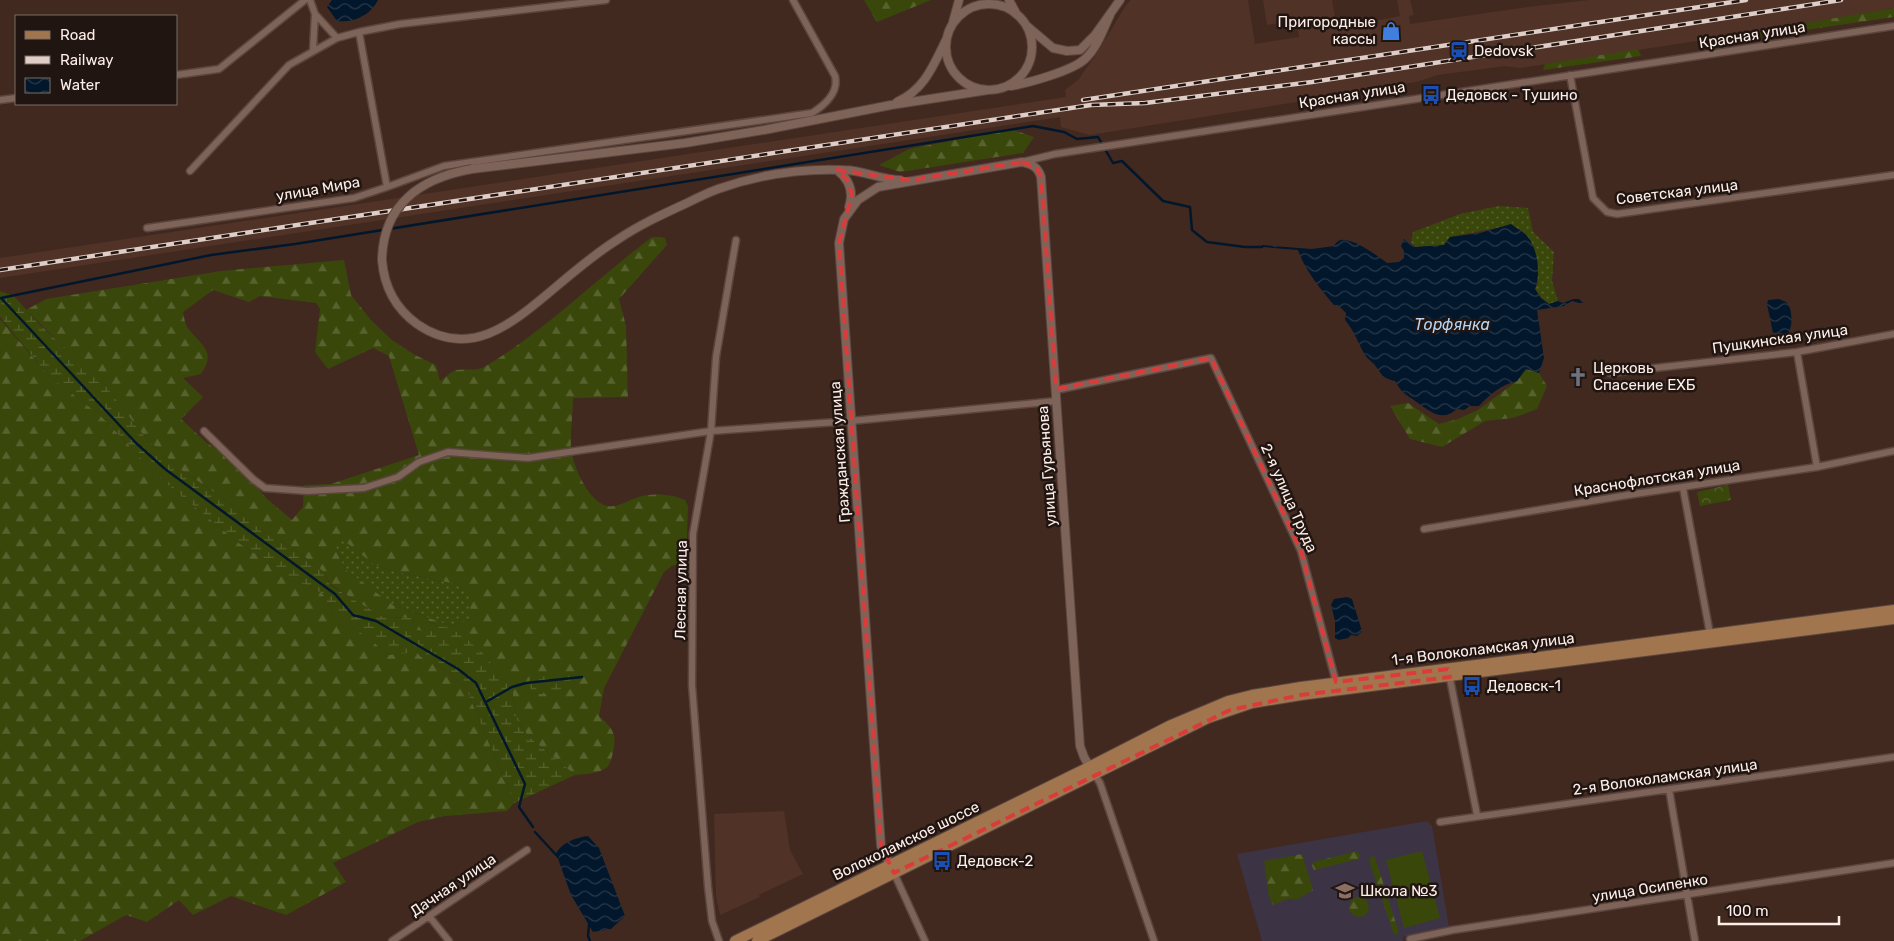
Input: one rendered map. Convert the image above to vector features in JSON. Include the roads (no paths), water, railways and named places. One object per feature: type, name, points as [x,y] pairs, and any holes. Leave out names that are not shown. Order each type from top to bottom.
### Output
[{"type":"main road","name":"1-я Волоколамская улица","points":[[1092,771],[1208,718],[1245,705],[1710,634],[1894,610]]},
{"type":"main road","name":"1-я Волоколамская улица","points":[[1092,771],[1171,725],[1228,701],[1277,690],[1336,682],[1449,673],[1894,619]]},
{"type":"main road","name":"Волоколамское шоссе","points":[[735,941],[758,938],[892,869],[1092,771]]},
{"type":"street","points":[[178,75],[219,69],[305,0]]},
{"type":"street","points":[[310,0],[315,14],[313,50]]},
{"type":"street","points":[[190,171],[289,65],[337,38],[400,24],[606,0]]},
{"type":"street","name":"улица Мира","points":[[147,228],[354,198],[444,166],[812,114],[830,98],[835,89],[835,76],[793,0]]},
{"type":"street","points":[[953,25],[959,0]]},
{"type":"street","points":[[1009,0],[1017,15],[1025,24],[1053,48],[1073,51],[1080,50],[1094,35],[1120,0]]},
{"type":"street","points":[[891,105],[911,95],[923,84],[953,25],[957,19],[969,10],[983,5],[1004,7],[1017,15]]},
{"type":"street","points":[[315,14],[337,38]]},
{"type":"street","points":[[912,180],[894,180],[852,170],[811,169],[762,177],[717,189],[642,224],[615,241],[557,286],[520,318],[496,332],[476,337],[447,336],[428,330],[412,320],[398,306],[388,288],[382,260],[383,240],[390,221],[407,197],[438,178],[472,169],[685,143],[764,130],[891,105],[1003,88],[1041,78],[1084,60],[1098,40],[1110,15]]},
{"type":"street","points":[[1003,88],[1022,75],[1029,62],[1031,40],[1025,24]]},
{"type":"street","name":"Красная улица","points":[[1022,162],[1075,151],[1894,26]]},
{"type":"street","points":[[359,32],[387,187]]},
{"type":"street","points":[[947,38],[947,54],[956,74],[967,84],[988,90]]},
{"type":"street","name":"Советская улица","points":[[1570,75],[1593,198],[1607,212],[1617,214],[1894,175]]},
{"type":"street","points":[[0,100],[15,98]]},
{"type":"street","name":"Гражданская улица","points":[[892,869],[881,846],[839,243],[846,216],[858,200],[878,187],[1022,162]]},
{"type":"street","name":"улица Гурьянова","points":[[1022,162],[1036,168],[1041,177],[1080,746],[1092,771]]},
{"type":"street","points":[[837,170],[847,180],[852,194],[846,216]]},
{"type":"street","name":"Лесная улица","points":[[719,941],[712,921],[708,887],[692,685],[693,534],[711,431],[716,357],[736,240]]},
{"type":"street","name":"Пушкинская улица","points":[[1610,373],[1797,352],[1894,334]]},
{"type":"street","points":[[1797,352],[1817,467]]},
{"type":"street","name":"2-я улица Труда","points":[[1056,390],[1211,358],[1301,551],[1336,682]]},
{"type":"street","points":[[204,431],[254,480],[265,488],[308,491],[364,488],[398,477],[419,462],[448,452],[528,458],[711,431],[851,421],[1056,401]]},
{"type":"street","name":"Краснофлотская улица","points":[[1424,529],[1628,495],[1817,467],[1894,452]]},
{"type":"street","points":[[1683,488],[1710,634]]},
{"type":"street","points":[[1449,673],[1477,815]]},
{"type":"street","name":"2-я Волоколамская улица","points":[[1440,822],[1477,815],[1894,757]]},
{"type":"street","points":[[1092,771],[1100,783],[1154,941]]},
{"type":"street","points":[[1669,789],[1695,941]]},
{"type":"street","name":"Дачная улица","points":[[392,941],[527,850]]},
{"type":"street","name":"улица Осипенко","points":[[1410,939],[1453,930],[1894,863]]},
{"type":"street","points":[[892,869],[924,941]]},
{"type":"street","points":[[429,916],[449,941]]},
{"type":"water","points":[[332,0],[378,0],[371,10],[361,17],[349,21],[337,21],[327,7]]},
{"type":"water","name":"Торфянка","points":[[1511,224],[1525,234],[1534,247],[1538,269],[1535,289],[1541,298],[1549,304],[1558,301],[1563,303],[1573,299],[1579,299],[1583,303],[1572,301],[1564,306],[1537,310],[1544,358],[1539,373],[1526,369],[1517,381],[1496,390],[1479,406],[1470,406],[1464,410],[1457,409],[1446,415],[1427,410],[1405,394],[1395,381],[1382,375],[1365,355],[1345,320],[1346,313],[1338,305],[1334,305],[1318,286],[1298,250],[1262,247],[1262,245],[1312,249],[1334,246],[1339,241],[1344,240],[1361,245],[1387,263],[1399,262],[1404,258],[1404,251],[1401,246],[1404,239],[1415,247],[1444,245],[1450,237],[1480,233]]},
{"type":"water","points":[[1779,299],[1786,302],[1790,309],[1791,322],[1788,333],[1773,333],[1767,304],[1768,300]]},
{"type":"water","points":[[1347,597],[1352,599],[1362,631],[1357,636],[1351,635],[1348,638],[1339,640],[1335,638],[1335,621],[1331,605],[1334,599]]},
{"type":"water","points":[[588,836],[599,848],[625,916],[611,929],[593,932],[571,895],[556,853],[570,841]]},
{"type":"waterway","points":[[1,298],[211,255],[295,244],[1033,126],[1064,132],[1077,139],[1098,137],[1113,163],[1122,161],[1163,201],[1190,207],[1192,230],[1207,242],[1245,247],[1262,247]]},
{"type":"waterway","points":[[1,298],[136,443],[165,469],[335,594],[353,615],[376,621],[458,669],[476,683],[525,784],[519,807],[533,827]]},
{"type":"waterway","points":[[486,702],[512,687],[526,683],[582,677]]},
{"type":"waterway","points":[[535,832],[558,857]]},
{"type":"waterway","points":[[589,925],[588,936],[590,941]]},
{"type":"railway","points":[[1083,100],[1746,0]]},
{"type":"railway","points":[[0,270],[1091,105],[1145,103],[1312,82],[1841,0]]},
{"type":"place","name":"Пригородные кассы","points":[[1391,31]]},
{"type":"place","name":"Dedovsk","points":[[1459,51]]},
{"type":"place","name":"Дедовск - Тушино","points":[[1431,95]]},
{"type":"place","name":"Церковь Спасение ЕХБ","points":[[1578,377]]},
{"type":"place","name":"Дедовск-1","points":[[1472,686]]},
{"type":"place","name":"Дедовск-2","points":[[942,861]]},
{"type":"place","name":"Школа №3","points":[[1345,891]]}]
